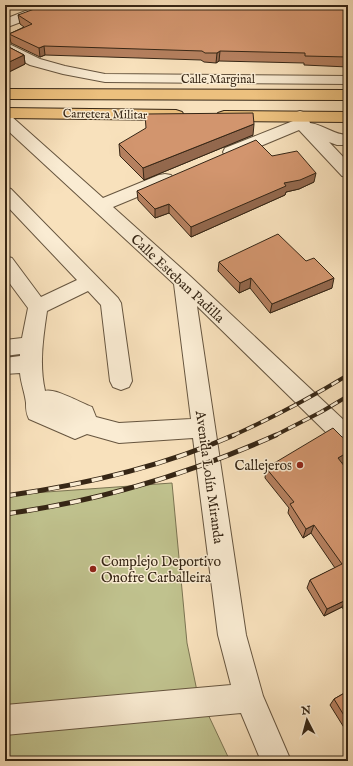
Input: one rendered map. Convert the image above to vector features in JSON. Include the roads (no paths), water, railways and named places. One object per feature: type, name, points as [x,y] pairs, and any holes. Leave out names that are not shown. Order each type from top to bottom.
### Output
[{"type":"main road","name":"Carretera Militar","points":[[5,94],[348,95]]},
{"type":"main road","name":"Carretera Militar","points":[[5,113],[188,115]]},
{"type":"main road","points":[[212,116],[300,120],[348,117]]},
{"type":"street","points":[[5,24],[53,5]]},
{"type":"street","name":"Calle Marginal","points":[[5,46],[35,62],[63,70],[105,78],[348,80]]},
{"type":"street","points":[[98,94],[105,78]]},
{"type":"street","name":"Calle Esteban Padilla","points":[[5,119],[183,281],[348,439]]},
{"type":"street","points":[[300,120],[337,140],[348,140]]},
{"type":"street","points":[[215,159],[300,120]]},
{"type":"street","points":[[300,120],[347,169]]},
{"type":"street","points":[[100,206],[179,174]]},
{"type":"street","points":[[5,193],[111,303],[121,382]]},
{"type":"street","points":[[5,263],[38,307],[32,354],[34,394],[37,402],[49,399],[84,414],[86,424],[118,433],[203,428]]},
{"type":"street","points":[[38,307],[90,281]]},
{"type":"street","name":"Avenida Lolín Miranda","points":[[183,281],[232,635],[249,698],[276,761]]},
{"type":"street","points":[[5,348],[32,354]]},
{"type":"street","points":[[5,366],[32,354]]},
{"type":"street","points":[[5,720],[249,698]]},
{"type":"railway","points":[[232,436],[291,407],[348,375]]},
{"type":"railway","points":[[276,435],[321,412],[348,396]]},
{"type":"railway","points":[[5,496],[34,492],[122,473],[179,456],[234,435]]},
{"type":"railway","points":[[5,514],[75,502],[110,494],[177,474],[276,435]]},
{"type":"place","name":"Callejeros","points":[[300,465]]},
{"type":"place","name":"Complejo Deportivo Onofre Carballeira","points":[[93,569]]}]
